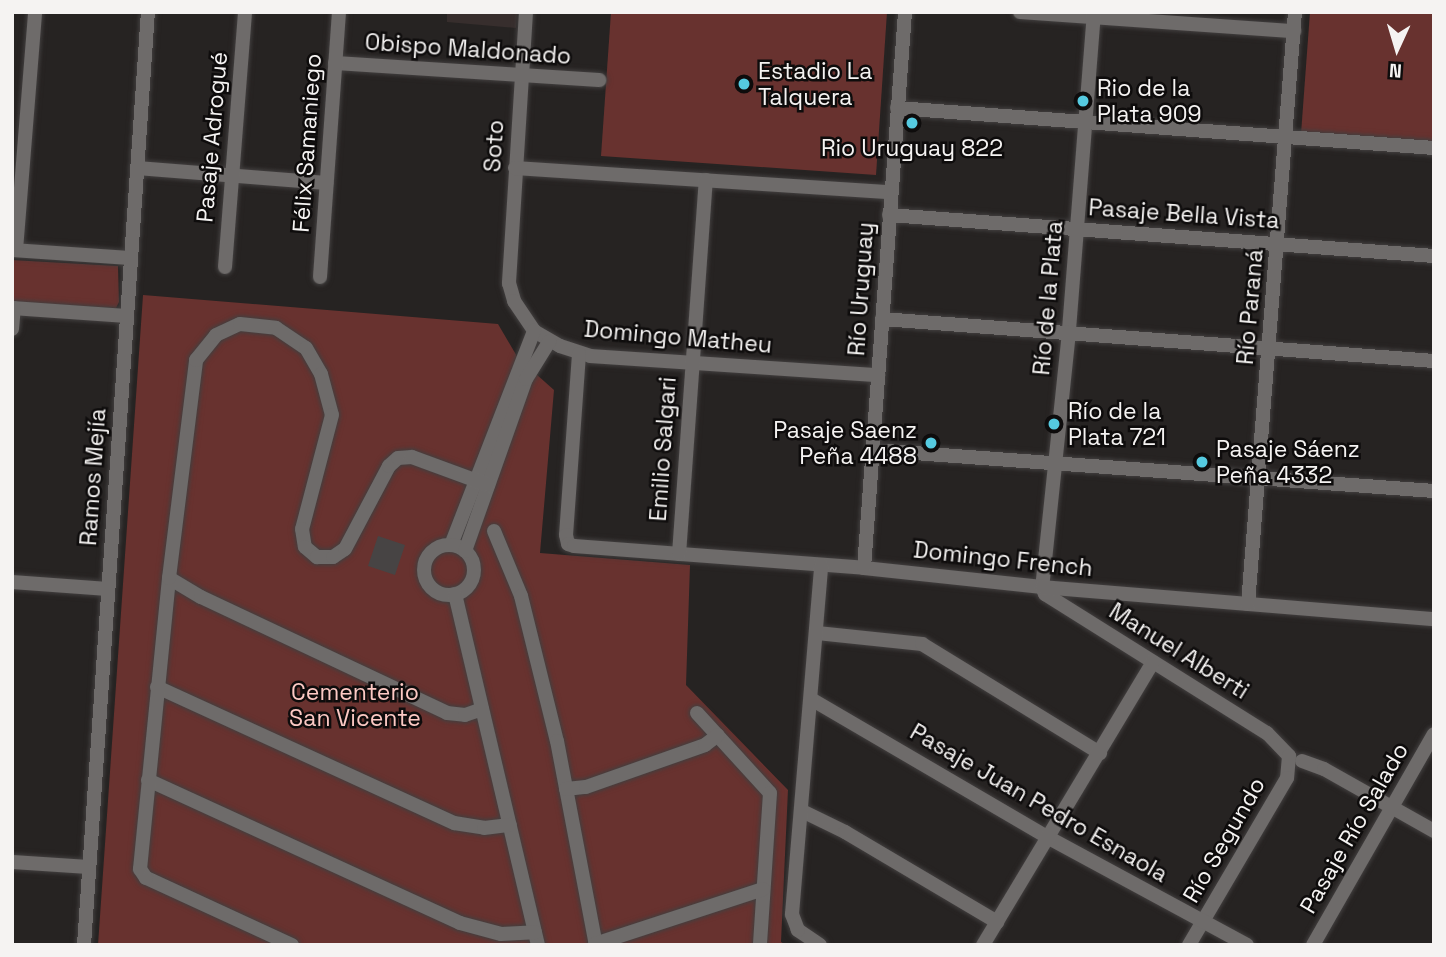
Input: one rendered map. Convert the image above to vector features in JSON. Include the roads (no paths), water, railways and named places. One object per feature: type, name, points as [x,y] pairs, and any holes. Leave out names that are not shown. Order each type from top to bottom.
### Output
[{"type":"street","points":[[35,12],[14,250],[130,258]]},
{"type":"street","name":"Ramos Mejía","points":[[84,945],[148,12]]},
{"type":"street","name":"Pasaje Adrogué","points":[[225,267],[245,12]]},
{"type":"street","name":"Félix Samaniego","points":[[320,277],[339,12]]},
{"type":"street","name":"Soto","points":[[509,283],[526,12]]},
{"type":"street","name":"Río Uruguay","points":[[864,568],[905,12]]},
{"type":"street","points":[[1020,12],[1094,15],[1294,31]]},
{"type":"street","name":"Río Paraná","points":[[1248,604],[1295,12]]},
{"type":"street","name":"Río de la Plata","points":[[1042,587],[1069,332],[1094,15]]},
{"type":"street","name":"Obispo Maldonado","points":[[335,63],[599,80]]},
{"type":"street","points":[[897,108],[1434,148]]},
{"type":"street","points":[[137,168],[326,183]]},
{"type":"street","points":[[515,168],[890,192]]},
{"type":"street","name":"Emilio Salgari","points":[[679,554],[706,180]]},
{"type":"street","name":"Pasaje Bella Vista","points":[[889,215],[1434,256]]},
{"type":"street","name":"Domingo Matheu","points":[[509,283],[514,301],[534,331],[549,342],[579,354],[878,375]]},
{"type":"street","points":[[12,329],[13,308],[127,316]]},
{"type":"street","points":[[882,319],[1434,361]]},
{"type":"street","points":[[292,945],[143,876],[140,864],[169,578],[196,360],[207,343],[231,326],[264,325],[286,332],[306,348],[321,374],[332,421],[301,536],[305,547],[317,557],[333,557],[345,549],[389,466],[398,458],[412,457],[482,483]]},
{"type":"street","points":[[458,548],[534,331]]},
{"type":"street","points":[[482,483],[526,379],[549,342]]},
{"type":"street","name":"Domingo French","points":[[579,354],[568,544],[1434,620]]},
{"type":"street","points":[[873,450],[1434,491]]},
{"type":"street","points":[[494,531],[521,596],[566,789],[595,944],[763,889]]},
{"type":"street","points":[[442,546],[458,548],[474,572],[468,586],[455,594],[438,593],[430,588],[424,572],[428,556],[442,546]]},
{"type":"street","points":[[820,945],[796,926],[792,914],[821,565]]},
{"type":"street","points":[[169,578],[201,597],[447,713],[465,715],[482,709]]},
{"type":"street","points":[[12,582],[108,589]]},
{"type":"street","name":"Manuel Alberti","points":[[1042,587],[1045,594],[1267,733],[1295,759],[1394,807],[1434,831]]},
{"type":"street","points":[[148,780],[460,923],[501,934],[537,938],[455,594]]},
{"type":"street","points":[[817,632],[922,644],[1100,752]]},
{"type":"street","points":[[983,945],[1153,662]]},
{"type":"street","points":[[157,687],[454,823],[484,828],[510,825]]},
{"type":"street","name":"Pasaje Juan Pedro Esnaola","points":[[811,699],[1049,838],[1247,945]]},
{"type":"street","points":[[697,713],[770,793],[760,945]]},
{"type":"street","name":"Pasaje Río Salado","points":[[1313,945],[1434,734]]},
{"type":"street","points":[[566,789],[586,787],[705,745],[718,735]]},
{"type":"street","name":"Río Segundo","points":[[1189,945],[1287,778],[1295,759]]},
{"type":"street","points":[[802,811],[845,832],[997,922]]},
{"type":"street","points":[[12,862],[89,867]]},
{"type":"place","name":"Estadio La Talquera","points":[[744,84]]},
{"type":"place","name":"Rio de la Plata 909","points":[[1083,101]]},
{"type":"place","name":"Rio Uruguay 822","points":[[912,123]]},
{"type":"place","name":"Río de la Plata 721","points":[[1054,424]]},
{"type":"place","name":"Pasaje Saenz Peña 4488","points":[[931,443]]},
{"type":"place","name":"Pasaje Sáenz Peña 4332","points":[[1202,462]]},
{"type":"park label","name":"Cementerio San Vicente","points":[[355,705]]}]
